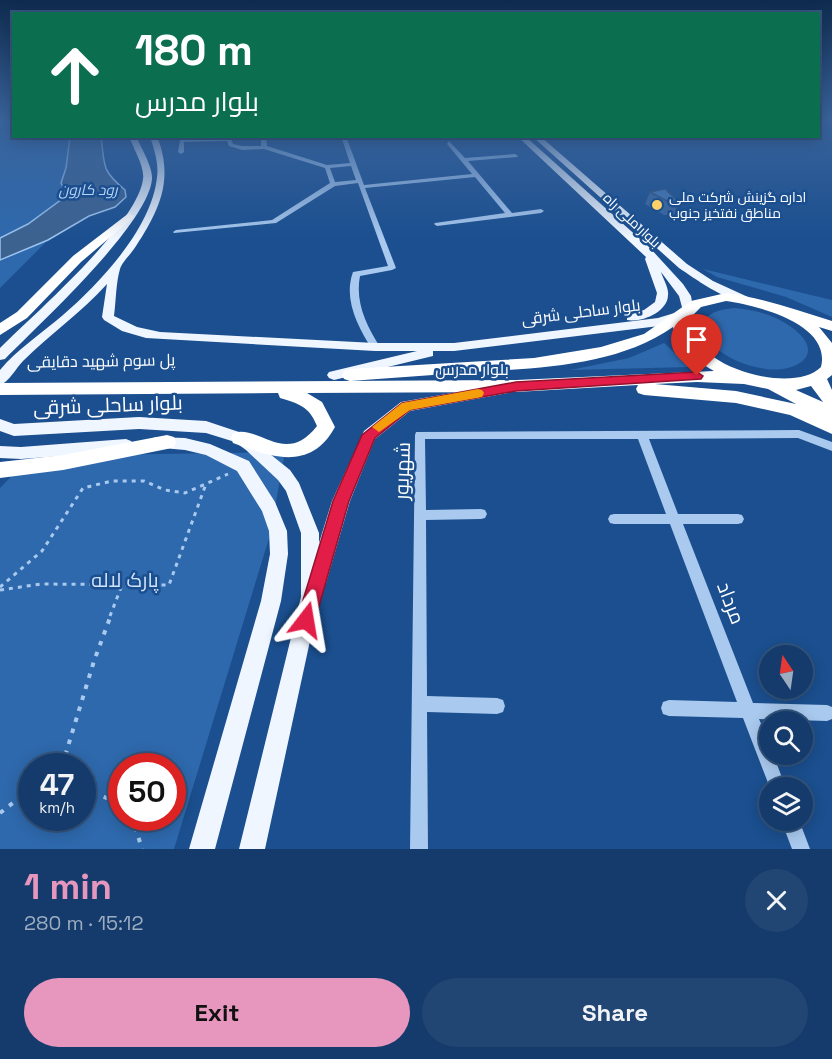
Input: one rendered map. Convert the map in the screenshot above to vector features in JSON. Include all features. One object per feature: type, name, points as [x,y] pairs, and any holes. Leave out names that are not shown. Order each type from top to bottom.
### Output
[{"type":"highway","points":[[0,330],[22,315],[77,259],[129,216]]},
{"type":"highway","name":"بلوار مدرس","points":[[201,382],[391,374],[534,363],[602,352],[649,337],[710,298],[744,299],[778,308]]},
{"type":"highway","points":[[778,308],[832,326]]},
{"type":"highway","points":[[778,308],[806,324],[826,343],[830,363],[819,384],[832,402]]},
{"type":"highway","points":[[685,312],[681,325],[684,336],[692,347],[724,369],[744,378],[765,383],[832,414]]},
{"type":"highway","points":[[765,383],[795,384],[826,374]]},
{"type":"highway","name":"بلوار مدرس","points":[[201,382],[246,387],[516,386],[697,376],[744,378]]},
{"type":"highway","name":"پل سوم شهید دقایقی","points":[[0,380],[201,382]]},
{"type":"highway","points":[[0,389],[201,382]]},
{"type":"highway","points":[[516,386],[659,389],[736,397],[794,410],[832,427]]},
{"type":"highway","points":[[240,438],[265,448],[290,453],[318,441],[327,427],[320,410],[309,399],[246,387]]},
{"type":"highway","points":[[0,470],[27,469],[80,461],[168,441]]},
{"type":"main road","points":[[0,356],[110,245],[145,194],[148,176],[141,160]]},
{"type":"main road","points":[[0,380],[10,365],[54,328],[115,270],[136,242],[159,192],[163,173],[162,160]]},
{"type":"main road","name":"بلوار ملی راه","points":[[546,160],[646,250],[679,286],[685,296],[685,312]]},
{"type":"main road","name":"بلوار ملی راه","points":[[562,160],[683,266],[709,283],[744,299]]},
{"type":"main road","points":[[577,332],[648,313],[661,303],[663,293],[646,250]]},
{"type":"main road","name":"بلوار ساحلی شرقی","points":[[115,270],[108,317],[119,326],[135,332],[160,336],[375,347],[454,347],[659,322],[685,312]]},
{"type":"main road","points":[[334,375],[454,347]]},
{"type":"main road","points":[[311,597],[341,501],[369,435],[406,406],[516,386]]},
{"type":"main road","name":"بلوار ساحلی شرقی","points":[[0,425],[14,430],[140,423],[206,427],[240,438],[270,461],[293,488],[310,533],[311,597],[252,849]]},
{"type":"main road","points":[[0,452],[21,453],[168,441],[210,450],[243,466],[276,522],[279,554],[271,602],[202,849]]},
{"type":"street","points":[[304,160],[327,167],[353,164]]},
{"type":"street","points":[[351,160],[392,268],[356,274],[352,287],[362,329],[375,347]]},
{"type":"street","points":[[465,160],[470,160]]},
{"type":"street","points":[[465,160],[510,215]]},
{"type":"street","points":[[327,167],[333,184]]},
{"type":"street","points":[[176,232],[274,222],[333,184],[477,175]]},
{"type":"street","points":[[437,224],[541,211]]},
{"type":"street","name":"شهریور","points":[[418,849],[420,435],[799,434],[832,447]]},
{"type":"street","name":"مرداد","points":[[642,435],[774,777]]},
{"type":"street","points":[[420,515],[481,514]]},
{"type":"street","points":[[614,519],[738,519]]},
{"type":"street","points":[[419,704],[497,706]]},
{"type":"street","points":[[669,708],[827,713]]},
{"type":"street","points":[[794,831],[801,849]]},
{"type":"path","points":[[0,589],[42,551],[66,518],[83,488],[112,481],[144,481],[165,490],[185,493],[243,466]]},
{"type":"path","points":[[0,589],[41,584],[169,585],[206,484]]},
{"type":"path","points":[[66,753],[94,661],[122,585]]},
{"type":"path","points":[[0,813],[18,799]]},
{"type":"path","points":[[137,831],[142,849]]},
{"type":"green space","points":[[0,160],[67,160],[61,183],[64,189],[62,199],[28,224],[0,238]]},
{"type":"green space","points":[[48,240],[0,288],[0,260]]},
{"type":"green space","points":[[703,269],[832,300],[832,317],[786,297],[717,277]]},
{"type":"green space","points":[[734,308],[766,314],[794,329],[808,347],[803,360],[787,368],[766,369],[739,362],[720,351],[705,336],[704,321],[709,315]]},
{"type":"green space","points":[[664,343],[690,367],[570,370],[629,358]]},
{"type":"green space","name":"پارک لاله","points":[[285,452],[270,535],[186,810],[186,753],[108,753],[108,831],[180,831],[174,849],[0,849],[0,488],[31,456]]},
{"type":"water","name":"رود کارون","points":[[67,160],[104,160],[108,172],[125,190],[126,197],[115,207],[89,216],[48,240],[0,260],[0,238],[28,224],[62,199],[64,189],[61,183]]},
{"type":"building","points":[[665,189],[679,202],[669,202],[650,192]]},
{"type":"slow traffic","points":[[379,427],[406,406],[478,393]]},
{"type":"place","name":"اداره گزینش شرکت ملی مناطق نفتخیز جنوب","points":[[657,205]]},
{"type":"route","points":[[306,620],[341,501],[369,435],[406,406],[516,386],[697,376]]}]
